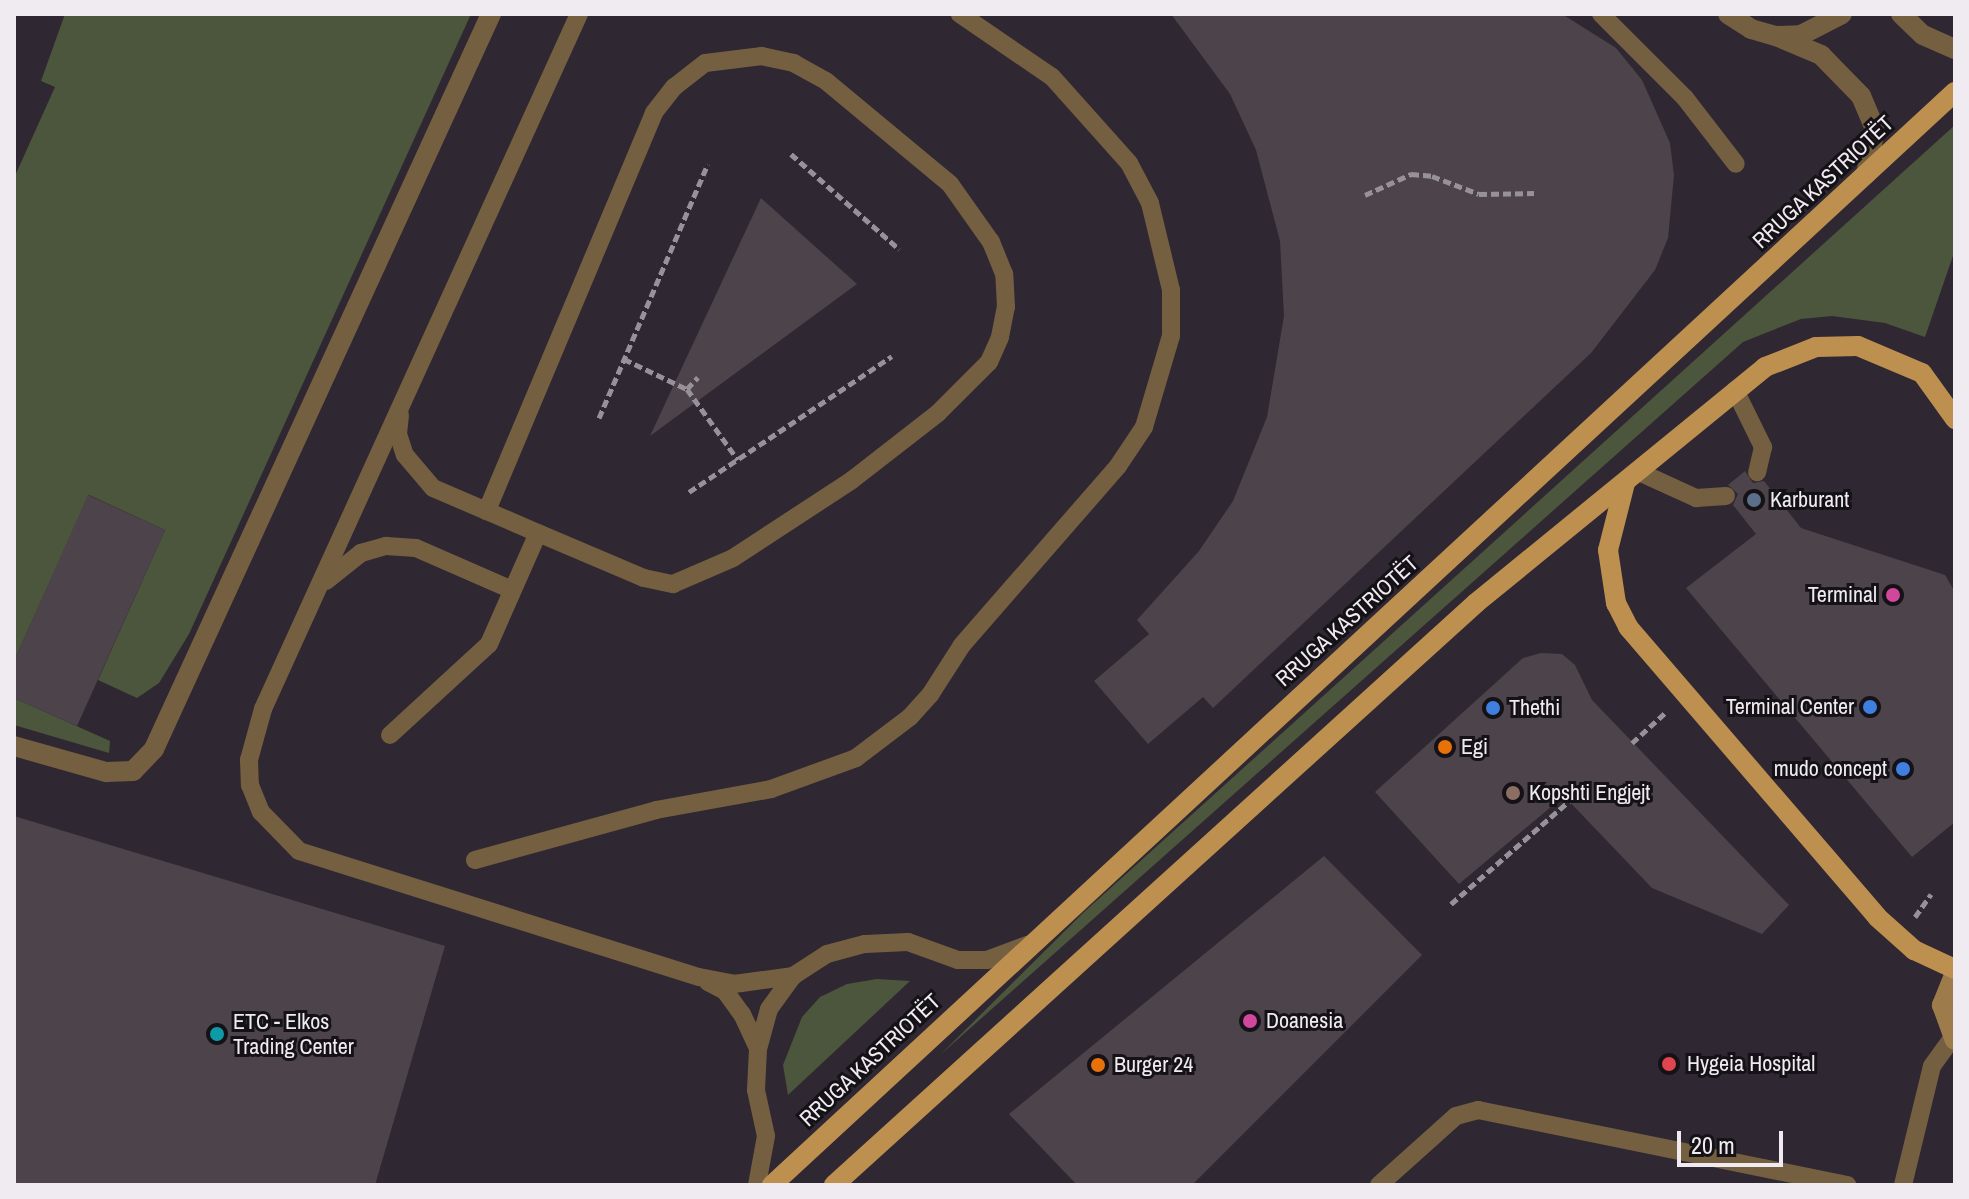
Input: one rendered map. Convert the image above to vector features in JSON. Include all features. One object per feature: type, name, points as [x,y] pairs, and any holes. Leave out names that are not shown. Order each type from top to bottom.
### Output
[{"type":"main road","name":"RRUGA KASTRIOTËT","points":[[772,1185],[1027,945],[1955,92]]},
{"type":"main road","points":[[834,1185],[1476,603],[1765,367],[1816,347],[1858,346],[1922,373],[1955,419]]},
{"type":"main road","points":[[1632,478],[1608,550],[1616,603],[1646,651],[1877,917],[1914,950],[1955,971],[1942,1005],[1954,1038]]},
{"type":"street","points":[[14,746],[106,772],[133,771],[154,749],[491,14]]},
{"type":"street","points":[[1728,14],[1751,29],[1821,55],[1861,96],[1875,129],[1866,174]]},
{"type":"street","points":[[1776,36],[1801,35],[1842,14]]},
{"type":"street","points":[[1901,14],[1923,35],[1955,49]]},
{"type":"lane","points":[[579,14],[263,709],[249,760],[250,785],[261,812],[278,835],[299,851],[699,977],[734,984],[793,976]]},
{"type":"lane","points":[[475,860],[656,810],[771,789],[856,758],[899,727],[930,695],[962,645],[1118,466],[1144,427],[1171,336],[1171,290],[1150,203],[1129,163],[1081,105],[1052,77],[960,14]]},
{"type":"lane","points":[[1601,14],[1685,98],[1736,164]]},
{"type":"lane","points":[[402,400],[398,434],[419,475],[433,488],[644,578],[673,584],[733,558],[852,480],[973,382],[1000,337],[1006,307],[1004,274],[973,210],[950,184],[826,81],[794,63],[762,56],[705,63],[674,87],[654,113],[487,511]]},
{"type":"lane","points":[[1735,390],[1763,447],[1763,462],[1757,472]]},
{"type":"lane","points":[[1632,478],[1696,498],[1726,496]]},
{"type":"lane","points":[[390,735],[489,644],[538,533]]},
{"type":"lane","points":[[318,588],[361,553],[386,546],[416,548],[512,590]]},
{"type":"lane","points":[[757,1185],[766,1136],[756,1090],[758,1049],[769,1009],[793,976],[827,954],[865,944],[908,942],[958,960],[987,960],[1027,945]]},
{"type":"lane","points":[[699,977],[725,991],[758,1049]]},
{"type":"lane","points":[[1903,1185],[1932,1066],[1954,1038]]},
{"type":"lane","points":[[1379,1185],[1456,1116],[1478,1110],[1847,1185]]},
{"type":"path","points":[[791,154],[899,249]]},
{"type":"path","points":[[599,418],[708,164]]},
{"type":"path","points":[[1365,195],[1411,174],[1432,176],[1479,194],[1534,193]]},
{"type":"path","points":[[689,492],[892,356]]},
{"type":"path","points":[[624,359],[687,389],[738,460]]},
{"type":"path","points":[[687,389],[698,377]]},
{"type":"path","points":[[1632,743],[1686,695]]},
{"type":"path","points":[[1451,904],[1569,801]]},
{"type":"path","points":[[1912,922],[1931,894]]},
{"type":"green space","points":[[65,14],[471,14],[189,634],[159,683],[137,698],[98,680],[165,530],[89,495],[14,661],[14,178],[55,87],[41,81]]},
{"type":"green space","points":[[1955,125],[1955,250],[1925,337],[1885,323],[1832,316],[1801,319],[1743,342],[940,1055],[1084,912]]},
{"type":"green space","points":[[14,698],[110,741],[109,753],[14,725]]},
{"type":"green space","points":[[877,979],[910,981],[788,1095],[783,1065],[802,1017],[820,997],[847,984]]},
{"type":"building","points":[[1171,14],[1562,14],[1616,48],[1642,80],[1670,143],[1674,175],[1668,238],[1655,270],[1591,353],[1213,708],[1203,697],[1148,744],[1094,681],[1149,634],[1137,620],[1199,551],[1233,501],[1267,417],[1284,316],[1280,241],[1256,150],[1230,94]]},
{"type":"building","points":[[761,198],[857,284],[650,436]]},
{"type":"building","name":"Terminal Center","points":[[1745,471],[1753,483],[1764,481],[1801,528],[1945,575],[1955,592],[1955,822],[1912,857],[1686,588],[1756,534],[1733,505],[1738,494],[1728,485]]},
{"type":"building","points":[[88,495],[165,530],[77,726],[14,698],[14,661]]},
{"type":"building","points":[[1541,653],[1562,654],[1575,665],[1592,700],[1789,905],[1762,934],[1652,888],[1564,796],[1459,884],[1375,792],[1523,658]]},
{"type":"building","name":"ETC - Elkos Trading Center","points":[[14,816],[445,946],[375,1185],[14,1185]]},
{"type":"building","points":[[1324,856],[1422,955],[1192,1185],[1077,1185],[1009,1114]]},
{"type":"place","name":"Karburant","points":[[1754,500]]},
{"type":"place","name":"Terminal","points":[[1893,595]]},
{"type":"place","name":"Terminal Center","points":[[1870,707]]},
{"type":"place","name":"Thethi","points":[[1493,708]]},
{"type":"place","name":"Egi","points":[[1445,747]]},
{"type":"place","name":"mudo concept","points":[[1903,769]]},
{"type":"place","name":"Kopshti Engjejt","points":[[1513,793]]},
{"type":"place","name":"Doanesia","points":[[1250,1021]]},
{"type":"place","name":"ETC - Elkos Trading Center","points":[[217,1034]]},
{"type":"place","name":"Hygeia Hospital","points":[[1669,1064]]},
{"type":"place","name":"Burger 24","points":[[1098,1065]]}]
